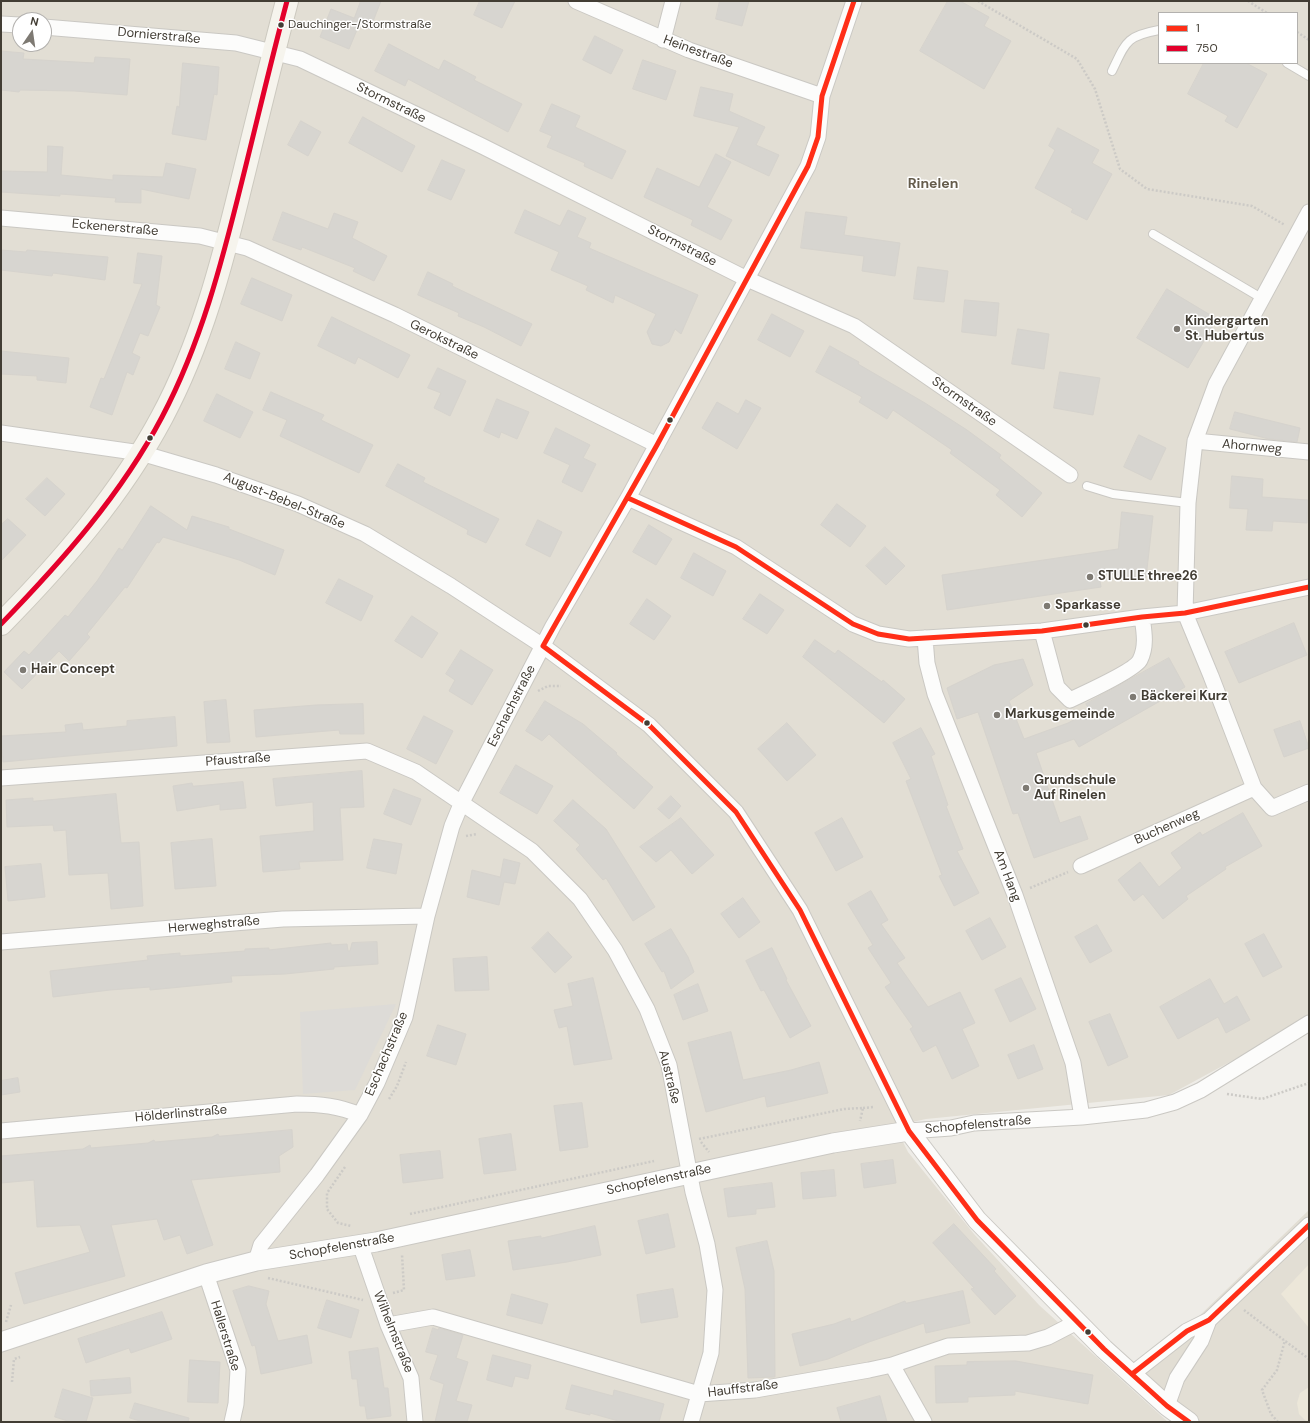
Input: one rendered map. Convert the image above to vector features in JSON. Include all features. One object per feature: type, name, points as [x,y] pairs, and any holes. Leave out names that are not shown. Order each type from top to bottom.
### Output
[{"type":"main road","points":[[1,624],[34,591],[106,505],[141,453],[163,416],[196,342],[228,242],[287,1]]},
{"type":"street","name":"Heinestraße","points":[[576,1],[663,40],[822,96]]},
{"type":"street","points":[[663,40],[673,1]]},
{"type":"street","name":"Eschachstraße","points":[[258,1269],[261,1245],[317,1175],[360,1115],[377,1083],[405,1017],[426,916],[452,826],[462,802],[543,646],[628,498],[808,166],[818,136],[822,96],[854,1]]},
{"type":"street","points":[[1,24],[12,25]]},
{"type":"street","name":"Dornierstraße","points":[[52,28],[236,43],[274,51]]},
{"type":"street","name":"Stormstraße","points":[[274,51],[300,59],[454,133],[747,279],[854,326],[1070,475]]},
{"type":"street","points":[[1309,212],[1216,384],[1195,441],[1188,503],[1185,613],[1212,676],[1254,788],[1272,808],[1309,792]]},
{"type":"street","name":"Eckenerstraße","points":[[1,218],[200,236],[228,242]]},
{"type":"street","name":"Gerokstraße","points":[[228,242],[247,248],[395,315],[657,445]]},
{"type":"street","name":"August-Bebel-Straße","points":[[1,433],[141,453],[216,475],[283,498],[365,534],[450,586],[543,646],[650,725],[736,812],[800,910],[909,1131]]},
{"type":"street","name":"Ahornweg","points":[[1195,441],[1309,452]]},
{"type":"street","points":[[628,498],[736,547],[853,624],[878,634],[909,638],[926,638],[1042,631],[1142,616],[1185,613],[1309,587]]},
{"type":"street","points":[[1042,631],[1057,687],[1070,700],[1096,689],[1140,661],[1145,645],[1142,616]]},
{"type":"street","name":"Am Hang","points":[[926,638],[927,663],[935,694],[1015,895],[1073,1063],[1082,1117]]},
{"type":"street","name":"Pfaustraße","points":[[1,778],[367,751],[416,772],[462,802]]},
{"type":"street","name":"Buchenweg","points":[[1081,866],[1254,788]]},
{"type":"street","name":"Austraße","points":[[462,802],[532,851],[580,899],[615,950],[647,1009],[669,1065],[690,1174],[707,1244],[714,1290],[711,1353],[691,1422]]},
{"type":"street","name":"Herweghstraße","points":[[1,942],[283,919],[426,916]]},
{"type":"street","name":"Schopfelenstraße","points":[[1,1342],[206,1274],[258,1269],[360,1244],[376,1242],[833,1143],[909,1131],[951,1128],[974,1123],[1082,1117],[1146,1110],[1175,1102],[1201,1090],[1309,1023]]},
{"type":"street","name":"Hölderlinstraße","points":[[1,1131],[297,1104],[328,1105],[346,1108],[360,1115]]},
{"type":"street","points":[[909,1131],[977,1220],[1077,1322],[1167,1406],[1188,1422]]},
{"type":"street","points":[[1132,1374],[1187,1331],[1209,1320],[1309,1225]]},
{"type":"street","name":"Wilhelmstraße","points":[[360,1244],[388,1325],[411,1378],[415,1422]]},
{"type":"street","name":"Hallerstraße","points":[[206,1274],[238,1370],[236,1404],[232,1422]]},
{"type":"street","name":"Hauffstraße","points":[[388,1325],[433,1317],[699,1394],[755,1390],[892,1365],[948,1346],[1028,1343],[1048,1337],[1077,1322]]},
{"type":"street","points":[[1167,1406],[1177,1378],[1201,1341],[1209,1320]]},
{"type":"street","points":[[892,1365],[924,1422]]},
{"type":"lane","points":[[1112,71],[1125,44],[1138,34],[1158,30]]},
{"type":"lane","points":[[1289,64],[1309,76]]},
{"type":"lane","points":[[1153,234],[1263,299]]},
{"type":"lane","points":[[1087,486],[1113,494],[1188,503]]},
{"type":"path","points":[[978,1],[1077,59],[1095,89],[1120,169],[1148,188],[1252,206],[1298,233]]},
{"type":"path","points":[[1248,1],[1265,12]]},
{"type":"path","points":[[1298,33],[1309,40]]},
{"type":"path","points":[[461,837],[479,834]]},
{"type":"path","points":[[1015,895],[1081,866]]},
{"type":"path","points":[[389,1100],[407,1059]]},
{"type":"path","points":[[1201,1090],[1262,1099],[1309,1083]]},
{"type":"path","points":[[863,1108],[874,1107]]},
{"type":"path","points":[[699,1139],[711,1156]]},
{"type":"path","points":[[404,1216],[660,1160]]},
{"type":"path","points":[[347,1164],[327,1193],[327,1210],[338,1223],[352,1226]]},
{"type":"path","points":[[388,1294],[404,1290],[402,1253]]},
{"type":"path","points":[[258,1269],[364,1300]]},
{"type":"path","points":[[1230,1300],[1309,1359]]},
{"type":"path","points":[[1278,1422],[1271,1414],[1262,1390],[1277,1370],[1285,1340]]},
{"type":"path","points":[[12,1382],[14,1359],[26,1354]]},
{"type":"shaded area","points":[[1,1],[1309,1],[1309,1019],[1169,1095],[926,1119],[895,1126],[908,1152],[974,1234],[1039,1305],[1168,1422],[1,1422]]},
{"type":"shaded area","points":[[396,1004],[355,1090],[303,1094],[300,1012]]},
{"type":"shaded area","points":[[1309,1210],[1309,1422],[1201,1422],[1138,1375]]},
{"type":"shaded area","points":[[1309,1264],[1309,1328],[1281,1294]]},
{"type":"shaded area","points":[[1309,1387],[1309,1422],[1307,1422],[1299,1414],[1297,1403],[1300,1393]]},
{"type":"building","points":[[361,1],[381,1],[370,29],[359,25],[349,49],[320,37],[331,9],[354,18]]},
{"type":"building","points":[[480,1],[515,1],[502,28],[474,15]]},
{"type":"building","points":[[720,1],[749,1],[742,26],[716,19]]},
{"type":"building","points":[[948,1],[960,1],[989,17],[984,26],[1011,41],[984,89],[920,51]]},
{"type":"building","points":[[595,36],[623,50],[611,74],[583,60]]},
{"type":"building","points":[[389,44],[439,70],[444,60],[476,77],[474,80],[522,104],[508,132],[408,79],[405,86],[375,71]]},
{"type":"building","points":[[1,51],[24,53],[23,59],[94,63],[95,57],[130,59],[127,95],[74,91],[20,90],[19,92],[1,90]]},
{"type":"building","points":[[643,60],[676,71],[666,100],[633,89]]},
{"type":"building","points":[[183,63],[219,67],[217,95],[214,94],[206,140],[172,134],[177,106],[179,107]]},
{"type":"building","points":[[1203,64],[1248,64],[1267,74],[1237,128],[1225,121],[1228,116],[1188,94]]},
{"type":"building","points":[[701,87],[733,94],[729,111],[765,127],[756,145],[779,155],[769,176],[726,156],[739,127],[694,116]]},
{"type":"building","points":[[552,104],[580,116],[575,127],[626,151],[612,179],[584,166],[585,163],[547,147],[552,136],[540,131]]},
{"type":"building","points":[[363,117],[415,146],[402,172],[349,143]]},
{"type":"building","points":[[301,121],[321,132],[308,156],[288,145]]},
{"type":"building","points":[[1058,128],[1099,150],[1092,163],[1112,174],[1087,220],[1071,212],[1073,209],[1035,188],[1055,150],[1049,146]]},
{"type":"building","points":[[48,146],[63,147],[61,175],[113,180],[113,175],[163,177],[166,163],[196,169],[189,199],[141,189],[141,203],[115,202],[116,198],[1,192],[1,171],[47,172]]},
{"type":"building","points":[[716,154],[731,162],[707,207],[732,220],[721,240],[691,225],[693,220],[644,197],[657,168],[699,187]]},
{"type":"building","points":[[442,160],[465,170],[451,200],[428,190]]},
{"type":"building","points":[[525,210],[560,226],[568,210],[586,218],[577,237],[591,243],[589,248],[698,295],[681,334],[675,329],[669,342],[661,346],[652,344],[647,332],[656,314],[615,295],[613,303],[586,290],[588,286],[551,270],[559,252],[515,233]]},
{"type":"building","points":[[283,212],[328,229],[334,213],[358,222],[352,238],[387,256],[374,281],[353,271],[355,268],[302,247],[301,250],[273,240]]},
{"type":"building","points":[[806,212],[847,217],[844,235],[900,243],[895,276],[862,271],[864,256],[801,248]]},
{"type":"building","points":[[1,250],[26,252],[27,250],[108,257],[105,280],[53,273],[52,276],[1,270]]},
{"type":"building","points":[[138,253],[162,256],[156,305],[160,307],[148,336],[140,333],[132,353],[140,357],[133,375],[127,372],[112,415],[90,407],[101,378],[104,379],[142,284],[134,283]]},
{"type":"building","points":[[918,267],[948,271],[944,302],[914,299]]},
{"type":"building","points":[[428,272],[453,284],[452,286],[532,324],[521,346],[484,327],[458,316],[459,313],[418,295]]},
{"type":"building","points":[[252,278],[292,295],[282,321],[241,304]]},
{"type":"building","name":"Kindergarten St. Hubertus","points":[[1167,289],[1217,319],[1188,368],[1137,338]]},
{"type":"building","points":[[965,300],[999,303],[996,336],[962,332]]},
{"type":"building","points":[[772,314],[804,331],[790,357],[758,340]]},
{"type":"building","points":[[332,317],[410,355],[398,378],[358,357],[355,364],[318,346]]},
{"type":"building","points":[[1018,329],[1049,334],[1044,369],[1012,364]]},
{"type":"building","points":[[236,342],[260,353],[250,379],[225,369]]},
{"type":"building","points":[[830,346],[859,362],[858,364],[925,403],[967,430],[1001,455],[999,458],[1042,493],[1022,517],[996,495],[1000,490],[950,453],[952,450],[893,410],[887,419],[859,402],[862,397],[816,372]]},
{"type":"building","points":[[1,351],[69,358],[66,383],[37,380],[37,376],[1,374]]},
{"type":"building","points":[[438,368],[466,381],[450,416],[434,408],[441,393],[428,388]]},
{"type":"building","points":[[1060,372],[1100,378],[1093,415],[1054,408]]},
{"type":"building","points":[[271,392],[324,415],[321,420],[373,445],[359,473],[280,436],[287,420],[263,410]]},
{"type":"building","points":[[217,394],[253,412],[240,438],[204,421]]},
{"type":"building","points":[[497,399],[529,412],[517,439],[501,432],[499,438],[484,431]]},
{"type":"building","points":[[746,400],[761,408],[737,449],[702,428],[717,402],[738,414]]},
{"type":"building","points":[[1235,412],[1300,428],[1297,442],[1269,439],[1230,429]]},
{"type":"building","points":[[556,428],[590,445],[583,458],[596,464],[582,492],[562,482],[570,465],[544,453]]},
{"type":"building","points":[[1139,435],[1166,448],[1151,480],[1124,467]]},
{"type":"building","points":[[398,464],[425,478],[423,482],[499,519],[486,543],[467,534],[468,530],[386,486]]},
{"type":"building","points":[[1232,476],[1263,479],[1262,497],[1308,500],[1307,523],[1273,521],[1272,531],[1246,530],[1248,509],[1230,508]]},
{"type":"building","points":[[47,478],[65,494],[45,516],[26,499]]},
{"type":"building","points":[[837,504],[866,526],[850,547],[821,525]]},
{"type":"building","points":[[151,506],[187,530],[192,516],[229,527],[229,529],[284,550],[275,575],[239,560],[163,537],[159,543],[157,542],[127,588],[125,587],[87,634],[90,637],[69,661],[59,651],[22,689],[4,672],[24,651],[29,655],[65,615],[68,617],[97,581],[119,548],[122,550]]},
{"type":"building","points":[[1122,512],[1153,516],[1146,578],[1099,573],[1101,587],[947,610],[942,575],[1118,549]]},
{"type":"building","points":[[8,519],[26,535],[1,561],[1,525]]},
{"type":"building","points":[[538,520],[562,532],[550,557],[526,545]]},
{"type":"building","points":[[649,525],[672,539],[656,565],[633,552]]},
{"type":"building","points":[[885,547],[905,566],[886,585],[866,566]]},
{"type":"building","points":[[694,553],[726,571],[713,596],[681,578]]},
{"type":"building","points":[[339,579],[373,596],[361,621],[326,603]]},
{"type":"building","points":[[760,594],[784,610],[767,634],[743,619]]},
{"type":"building","points":[[647,599],[671,616],[654,640],[630,624]]},
{"type":"building","points":[[412,616],[438,633],[422,658],[395,641]]},
{"type":"building","points":[[1294,623],[1307,655],[1239,683],[1225,652]]},
{"type":"building","points":[[815,640],[835,654],[838,650],[882,682],[883,680],[905,699],[884,723],[803,657]]},
{"type":"building","points":[[461,650],[493,670],[472,705],[449,691],[455,680],[446,674]]},
{"type":"building","points":[[1169,658],[1185,687],[1079,747],[1074,739],[1036,753],[1060,823],[1080,816],[1088,839],[1034,858],[1018,813],[1013,814],[978,712],[957,719],[947,688],[994,665],[1023,659],[1033,685],[1009,701],[1024,739],[1068,723],[1090,711],[1086,704]]},
{"type":"building","points":[[226,700],[230,742],[207,743],[204,702]]},
{"type":"building","points":[[545,701],[583,724],[653,787],[634,809],[549,734],[542,741],[526,731]]},
{"type":"building","points":[[363,704],[364,734],[340,734],[339,730],[256,737],[254,710],[316,705]]},
{"type":"building","points":[[424,716],[453,731],[436,764],[407,749]]},
{"type":"building","points":[[175,717],[177,746],[3,762],[1,736],[66,732],[65,725],[82,723],[83,730],[127,726],[127,721]]},
{"type":"building","points":[[1300,721],[1309,748],[1284,757],[1274,730]]},
{"type":"building","points":[[787,723],[816,755],[787,781],[758,749]]},
{"type":"building","points":[[921,728],[935,754],[931,756],[948,805],[946,806],[963,849],[957,851],[979,893],[954,906],[939,876],[942,875],[906,781],[911,779],[893,743]]},
{"type":"building","points":[[516,765],[553,786],[537,814],[500,793]]},
{"type":"building","points":[[362,771],[364,807],[340,808],[343,860],[299,862],[300,869],[263,872],[260,836],[314,831],[313,802],[276,806],[273,779]]},
{"type":"building","points":[[243,782],[246,808],[220,810],[220,804],[177,811],[173,786],[192,783],[193,786]]},
{"type":"building","points":[[394,789],[421,799],[411,825],[384,814]]},
{"type":"building","points":[[116,794],[121,843],[139,842],[143,906],[111,909],[108,873],[69,875],[66,830],[54,831],[53,825],[7,827],[6,800],[33,798],[33,801]]},
{"type":"building","points":[[671,796],[681,806],[669,819],[658,809]]},
{"type":"building","points":[[573,800],[606,829],[655,907],[633,921],[606,878],[603,880],[576,849],[580,845],[554,821]]},
{"type":"building","points":[[1243,813],[1262,846],[1225,867],[1226,869],[1186,896],[1188,899],[1163,919],[1143,894],[1134,901],[1118,880],[1140,862],[1159,887],[1182,868],[1171,853],[1200,832],[1202,835]]},
{"type":"building","points":[[681,818],[714,855],[692,874],[671,850],[656,862],[640,847]]},
{"type":"building","points":[[842,818],[863,857],[836,871],[815,833]]},
{"type":"building","points":[[212,839],[216,886],[175,889],[171,843]]},
{"type":"building","points":[[374,839],[402,844],[396,874],[367,868]]},
{"type":"building","points":[[504,859],[520,863],[515,884],[504,882],[499,905],[467,897],[472,870],[500,877]]},
{"type":"building","points":[[41,864],[45,897],[8,901],[5,867]]},
{"type":"building","points":[[871,891],[888,920],[881,924],[905,958],[897,963],[928,1007],[960,992],[975,1023],[962,1029],[979,1066],[952,1079],[936,1045],[923,1052],[910,1029],[913,1027],[885,987],[891,983],[868,948],[873,945],[848,904]]},
{"type":"building","points":[[743,898],[760,922],[739,938],[721,914]]},
{"type":"building","points":[[990,918],[1006,947],[982,960],[966,931]]},
{"type":"building","points":[[1097,925],[1112,951],[1090,963],[1075,937]]},
{"type":"building","points":[[671,929],[688,957],[694,972],[671,989],[664,971],[662,972],[645,944]]},
{"type":"building","points":[[548,932],[572,957],[555,973],[532,948]]},
{"type":"building","points":[[1264,934],[1282,967],[1263,977],[1245,944]]},
{"type":"building","points":[[377,942],[378,964],[334,967],[334,969],[285,974],[231,976],[232,982],[150,990],[150,987],[110,990],[53,997],[50,971],[148,960],[147,956],[180,953],[180,956],[245,951],[245,949],[269,948],[269,950],[331,943],[331,945],[347,944],[348,951],[350,951],[352,943]]},
{"type":"building","points":[[772,948],[787,979],[786,980],[811,1026],[790,1038],[764,990],[761,991],[746,961]]},
{"type":"building","points":[[487,957],[489,990],[455,991],[453,959]]},
{"type":"building","points":[[593,978],[612,1059],[574,1065],[567,1026],[559,1028],[554,1010],[573,1006],[568,984]]},
{"type":"building","points":[[1021,978],[1036,1009],[1010,1022],[995,990]]},
{"type":"building","points":[[1210,979],[1224,1004],[1237,996],[1250,1020],[1226,1033],[1218,1017],[1178,1039],[1160,1007]]},
{"type":"building","points":[[698,984],[708,1011],[683,1020],[674,995]]},
{"type":"building","points":[[1110,1014],[1128,1057],[1108,1066],[1089,1022]]},
{"type":"building","points":[[438,1025],[466,1034],[456,1065],[427,1056]]},
{"type":"building","points":[[731,1032],[743,1080],[791,1070],[819,1062],[828,1093],[767,1107],[765,1096],[706,1112],[688,1043]]},
{"type":"building","points":[[1034,1045],[1043,1069],[1018,1079],[1008,1055]]},
{"type":"building","points":[[18,1078],[20,1092],[1,1095],[1,1081]]},
{"type":"building","points":[[582,1103],[588,1147],[560,1151],[554,1106]]},
{"type":"building","points":[[292,1130],[293,1147],[279,1156],[280,1172],[191,1180],[213,1245],[187,1254],[180,1235],[164,1240],[157,1219],[111,1225],[125,1276],[24,1304],[15,1273],[90,1252],[80,1225],[37,1227],[34,1180],[1,1183],[1,1156],[83,1149],[90,1145],[91,1148],[148,1143],[154,1140],[155,1142],[212,1137],[218,1134],[219,1136]]},
{"type":"building","points":[[511,1134],[516,1170],[484,1174],[479,1139]]},
{"type":"building","points":[[440,1151],[443,1178],[403,1183],[400,1155]]},
{"type":"building","points":[[893,1160],[896,1183],[864,1188],[861,1164]]},
{"type":"building","points":[[834,1170],[836,1196],[803,1199],[801,1173]]},
{"type":"building","points":[[772,1183],[775,1207],[756,1209],[756,1214],[728,1217],[724,1189]]},
{"type":"building","points":[[668,1214],[675,1247],[646,1254],[638,1221]]},
{"type":"building","points":[[954,1224],[996,1269],[994,1271],[1016,1296],[995,1315],[971,1289],[974,1288],[933,1243]]},
{"type":"building","points":[[595,1226],[601,1255],[513,1270],[508,1241],[541,1236],[541,1238]]},
{"type":"building","points":[[767,1241],[774,1271],[775,1377],[748,1378],[745,1289],[736,1248]]},
{"type":"building","points":[[470,1250],[475,1276],[446,1280],[442,1255]]},
{"type":"building","points":[[249,1286],[269,1291],[266,1304],[278,1341],[307,1335],[312,1363],[261,1374],[255,1345],[252,1346],[233,1291]]},
{"type":"building","points":[[673,1289],[678,1317],[641,1323],[637,1295]]},
{"type":"building","points":[[963,1291],[970,1323],[926,1333],[924,1323],[869,1342],[828,1359],[800,1366],[792,1334],[834,1324],[850,1318],[851,1322],[905,1301],[906,1303]]},
{"type":"building","points":[[512,1294],[548,1304],[542,1324],[507,1315]]},
{"type":"building","points":[[327,1300],[359,1310],[351,1338],[318,1328]]},
{"type":"building","points":[[162,1312],[172,1339],[131,1353],[129,1348],[86,1363],[78,1339]]},
{"type":"building","points":[[433,1328],[438,1330],[439,1328],[463,1335],[456,1358],[468,1362],[456,1401],[472,1405],[467,1422],[435,1422],[444,1384],[430,1379],[438,1355],[426,1352]]},
{"type":"building","points":[[378,1348],[384,1388],[388,1388],[391,1416],[367,1419],[365,1406],[360,1406],[357,1379],[352,1379],[349,1352]]},
{"type":"building","points":[[493,1355],[531,1365],[528,1379],[515,1376],[512,1387],[487,1380]]},
{"type":"building","points":[[190,1360],[220,1362],[218,1403],[188,1402]]},
{"type":"building","points":[[1016,1361],[1093,1375],[1088,1404],[1015,1391],[1015,1395],[968,1397],[968,1402],[936,1403],[935,1366],[967,1365],[967,1362]]},
{"type":"building","points":[[130,1378],[131,1393],[91,1396],[90,1381]]},
{"type":"building","points":[[572,1385],[613,1396],[614,1390],[664,1404],[659,1422],[622,1422],[590,1413],[590,1415],[566,1409]]},
{"type":"building","points":[[63,1389],[93,1398],[86,1422],[71,1422],[55,1417]]},
{"type":"building","points":[[880,1396],[887,1422],[841,1422],[837,1408]]},
{"type":"building","points":[[135,1403],[189,1418],[188,1422],[143,1422],[130,1418]]},
{"type":"transit line","name":"750","points":[[1,624],[68,551],[109,500],[146,446],[176,389],[199,331],[218,272],[287,1]]},
{"type":"transit line","name":"1","points":[[854,1],[822,96],[818,137],[808,166],[657,445],[543,646],[649,725],[736,812],[800,910],[909,1131],[977,1220],[1104,1349],[1167,1406],[1189,1422]]},
{"type":"transit line","name":"1","points":[[628,498],[736,547],[853,624],[878,634],[909,639],[1042,631],[1142,617],[1185,613],[1309,587]]},
{"type":"transit line","name":"1","points":[[1132,1374],[1187,1331],[1209,1320],[1309,1225]]},
{"type":"place","name":"Dauchinger-/Stormstraße","points":[[281,25]]},
{"type":"place","name":"Kindergarten St. Hubertus","points":[[1177,329]]},
{"type":"place","name":"STULLE three26","points":[[1090,577]]},
{"type":"place","name":"Sparkasse","points":[[1047,606]]},
{"type":"place","name":"Hair Concept","points":[[23,670]]},
{"type":"place","name":"Bäckerei Kurz","points":[[1133,697]]},
{"type":"place","name":"Markusgemeinde","points":[[997,715]]},
{"type":"place","name":"Grundschule Auf Rinelen","points":[[1026,788]]},
{"type":"district","name":"Rinelen","points":[[933,184]]}]
